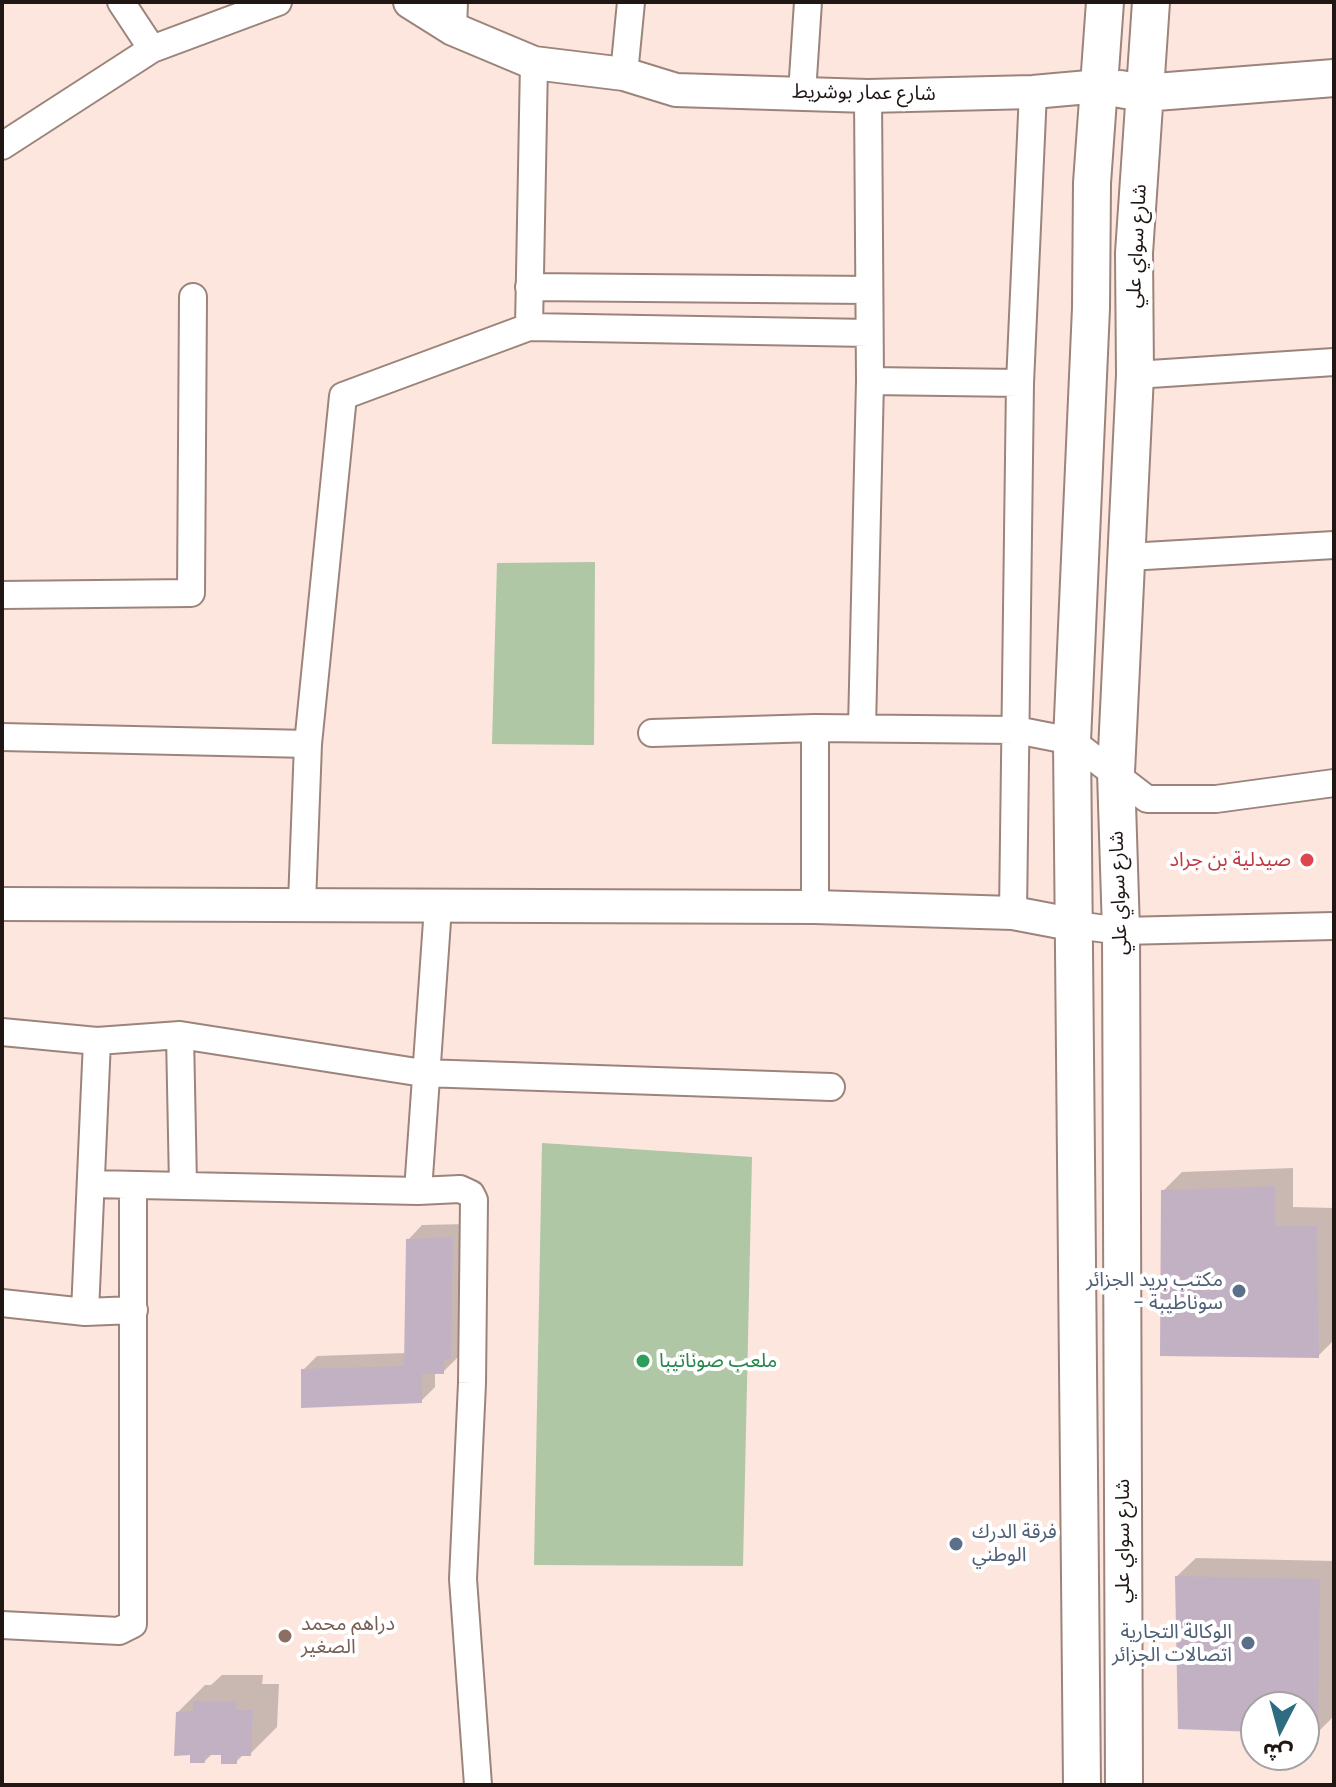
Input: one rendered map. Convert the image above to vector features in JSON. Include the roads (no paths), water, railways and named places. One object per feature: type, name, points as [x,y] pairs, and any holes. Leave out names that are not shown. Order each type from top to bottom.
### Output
[{"type":"main road","name":"شارع سواي علي","points":[[1082,1785],[1080,1285],[1072,741],[1080,481],[1091,308],[1092,183],[1105,2]]},
{"type":"main road","name":"شارع سواي علي","points":[[1124,1785],[1121,931],[1116,772],[1135,375],[1134,253],[1151,2]]},
{"type":"main road","name":"شارع عمار بوشريط","points":[[1100,86],[1143,93],[1334,78]]},
{"type":"main road","points":[[1080,1285],[1122,1286]]},
{"type":"street","points":[[121,2],[152,49]]},
{"type":"street","points":[[2,146],[152,49],[278,2]]},
{"type":"street","name":"شارع عمار بوشريط","points":[[410,2],[454,15],[534,63],[624,74],[676,90],[868,96],[1033,92],[1100,86]]},
{"type":"street","points":[[624,74],[631,2]]},
{"type":"street","points":[[802,93],[808,2]]},
{"type":"street","points":[[529,327],[534,63]]},
{"type":"street","points":[[1013,913],[1020,383],[1033,92]]},
{"type":"street","points":[[862,728],[870,381],[868,96]]},
{"type":"street","points":[[529,287],[869,290]]},
{"type":"street","points":[[2,595],[191,593],[193,297]]},
{"type":"street","points":[[302,903],[308,744],[343,396],[529,327],[869,333]]},
{"type":"street","points":[[1135,375],[1334,362]]},
{"type":"street","points":[[870,381],[1020,383]]},
{"type":"street","points":[[1128,557],[1334,545]]},
{"type":"street","points":[[815,728],[815,907]]},
{"type":"street","points":[[652,733],[815,728],[1016,730],[1072,741],[1147,799],[1216,799],[1334,783]]},
{"type":"street","points":[[2,737],[308,744]]},
{"type":"street","points":[[2,904],[815,907],[1013,913],[1121,931],[1334,926]]},
{"type":"street","points":[[418,1191],[423,1073],[438,907]]},
{"type":"street","points":[[2,1032],[97,1041],[180,1035],[423,1073],[831,1087]]},
{"type":"street","points":[[180,1035],[183,1185]]},
{"type":"street","points":[[85,1312],[97,1041]]},
{"type":"street","points":[[92,1184],[418,1191],[460,1189],[471,1194],[474,1200],[472,1383],[463,1579],[478,1785]]},
{"type":"street","points":[[2,1625],[119,1631],[133,1624],[133,1187]]},
{"type":"street","points":[[2,1303],[85,1312],[134,1310]]},
{"type":"place","name":"صيدلية بن جراد","points":[[1307,860]]},
{"type":"place","name":"مكتب بريد الجزائر - سوناطيبة","points":[[1239,1291]]},
{"type":"place","name":"ملعب صوناتيبا","points":[[643,1361]]},
{"type":"place","name":"فرقة الدرك الوطني","points":[[956,1544]]},
{"type":"place","name":"دراهم محمد الصغير","points":[[285,1636]]},
{"type":"place","name":"الوكالة التجارية اتصالات الجزائر","points":[[1248,1643]]}]
